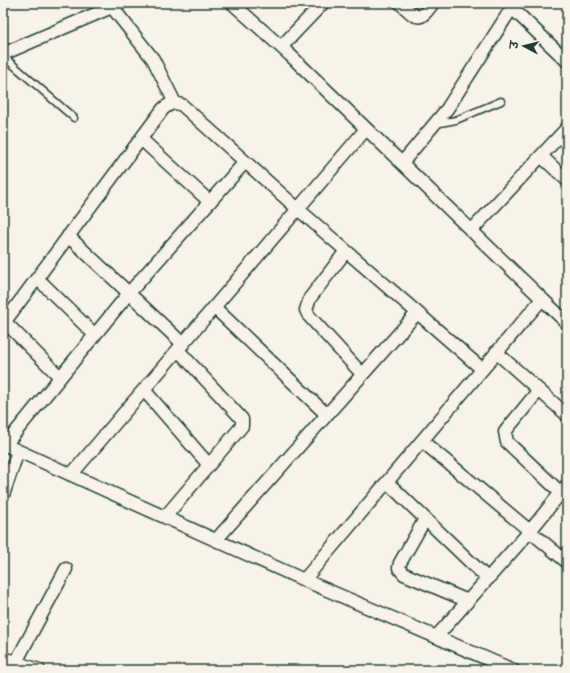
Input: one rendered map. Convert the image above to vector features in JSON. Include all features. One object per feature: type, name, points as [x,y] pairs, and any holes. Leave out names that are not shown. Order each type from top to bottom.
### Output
[{"type":"street","points":[[232,3],[281,47],[567,323]]},
{"type":"street","points":[[281,47],[323,3]]},
{"type":"street","points":[[400,3],[414,16],[419,17],[424,16],[433,3]]},
{"type":"street","points":[[3,55],[113,4],[153,59],[175,103]]},
{"type":"street","points":[[402,163],[447,109],[514,6],[567,62]]},
{"type":"street","points":[[60,377],[4,323],[163,109],[169,104],[175,103],[182,105],[482,370]]},
{"type":"street","points":[[471,231],[567,128]]},
{"type":"street","points":[[71,475],[366,129]]},
{"type":"street","points":[[141,139],[210,202]]},
{"type":"street","points":[[541,156],[567,180]]},
{"type":"street","points":[[246,162],[129,293],[4,445],[304,580],[513,670]]},
{"type":"street","points":[[68,236],[129,293],[180,347],[242,419],[242,426],[165,517]]},
{"type":"street","points":[[346,251],[310,298],[306,310],[309,316],[362,374]]},
{"type":"street","points":[[37,278],[95,335]]},
{"type":"street","points":[[304,580],[542,299]]},
{"type":"street","points":[[214,307],[326,414]]},
{"type":"street","points":[[216,540],[417,313]]},
{"type":"street","points":[[496,352],[567,415]]},
{"type":"street","points":[[144,390],[209,465]]},
{"type":"street","points":[[436,637],[530,531],[564,489],[507,442],[505,437],[508,428],[539,390]]},
{"type":"street","points":[[422,441],[566,559]]},
{"type":"street","points":[[3,495],[18,451]]},
{"type":"street","points":[[387,482],[488,578]]},
{"type":"street","points":[[425,519],[400,563],[399,568],[404,574],[468,601]]},
{"type":"street","points":[[16,662],[66,568]]},
{"type":"street","points":[[3,658],[39,670]]},
{"type":"lane","points":[[3,55],[74,118]]},
{"type":"lane","points":[[434,125],[449,122],[501,102]]}]
